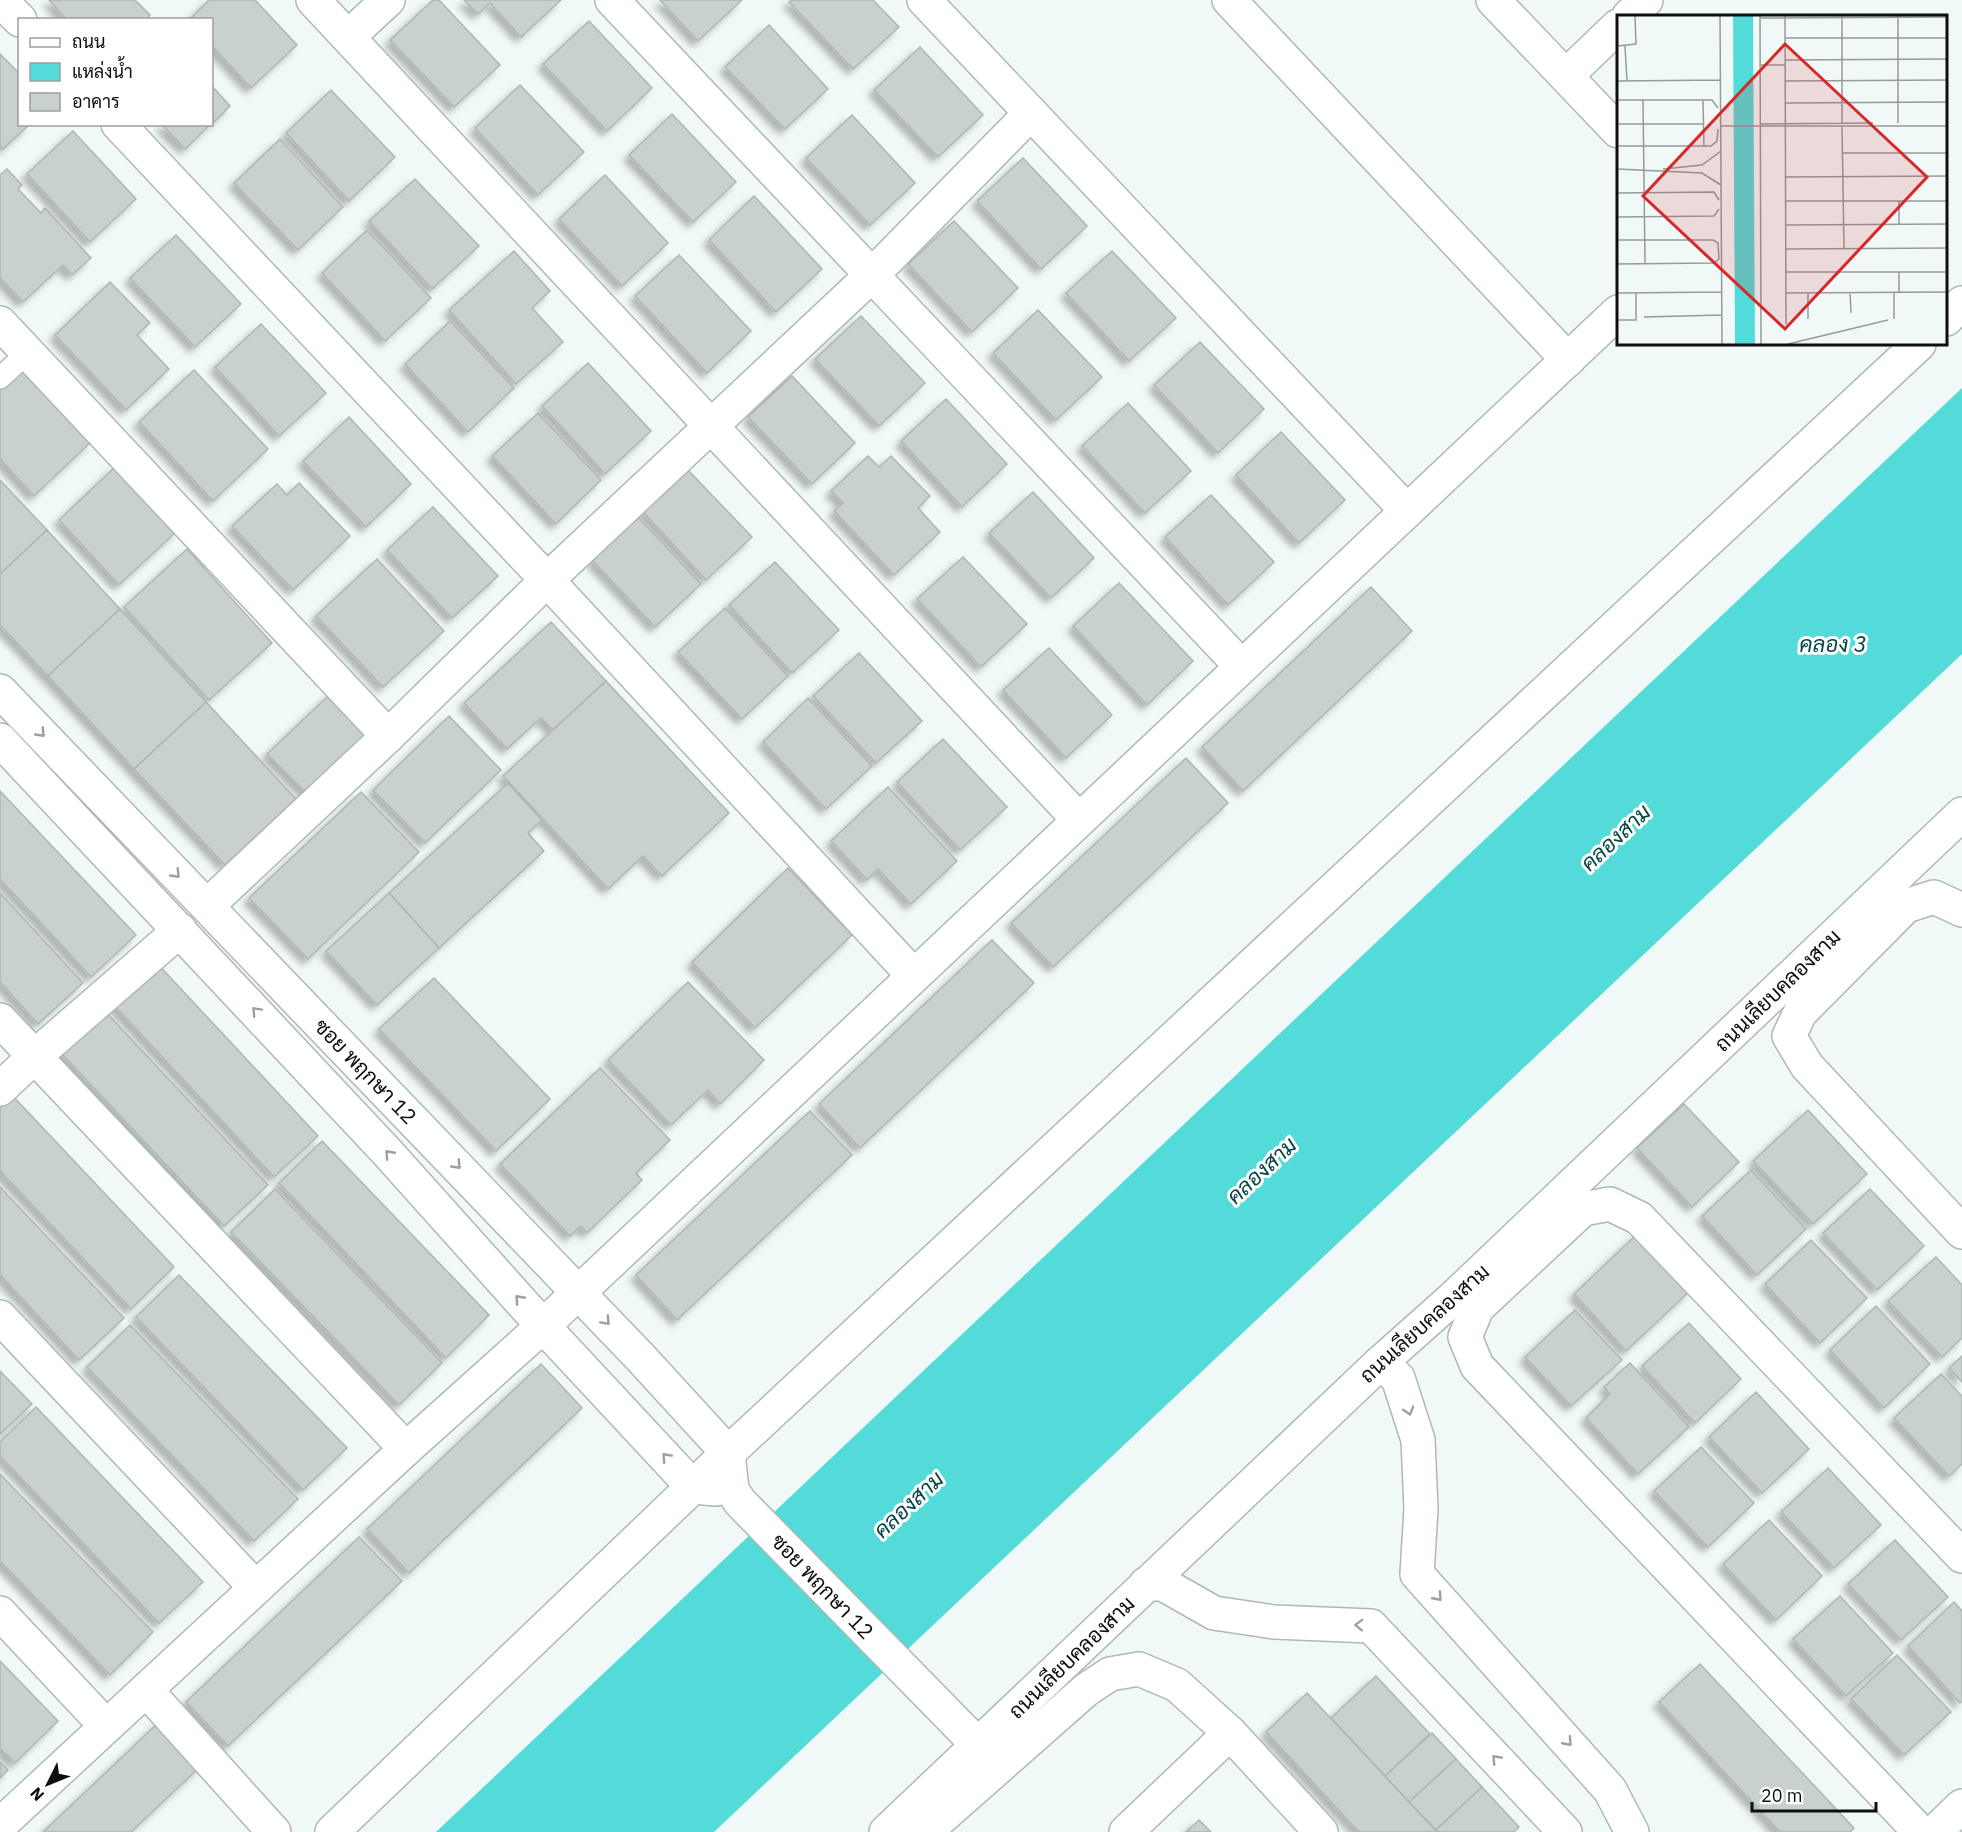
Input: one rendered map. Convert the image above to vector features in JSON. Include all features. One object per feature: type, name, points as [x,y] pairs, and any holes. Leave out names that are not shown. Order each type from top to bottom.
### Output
[{"type":"street","points":[[0,0],[18,18]]},
{"type":"street","points":[[313,0],[1079,820]]},
{"type":"street","points":[[348,37],[388,0]]},
{"type":"street","points":[[612,0],[1241,666]]},
{"type":"street","points":[[924,0],[1407,511]]},
{"type":"street","points":[[1229,0],[1568,360]]},
{"type":"street","points":[[1493,0],[1617,131]]},
{"type":"street","points":[[1630,15],[1646,0]]},
{"type":"street","points":[[1566,76],[1617,27]]},
{"type":"street","points":[[207,906],[388,736],[547,580],[872,275],[1031,113]]},
{"type":"street","points":[[120,126],[547,580],[913,975]]},
{"type":"street","points":[[1947,318],[1962,303]]},
{"type":"street","points":[[0,1825],[406,1449],[543,1326],[1617,313]]},
{"type":"street","points":[[0,323],[388,736]]},
{"type":"street","points":[[332,1832],[728,1453],[1918,345]]},
{"type":"street","name":"ซอย พฤกษา 12","points":[[0,691],[579,1292],[728,1453]]},
{"type":"street","points":[[0,740],[387,1152],[543,1326],[693,1487],[736,1496],[728,1453]]},
{"type":"street","name":"ถนนเลียบคลองสาม","points":[[886,1832],[1380,1363],[1452,1299],[1962,814]]},
{"type":"street","points":[[1962,910],[1934,897],[1906,906],[1800,1012],[1789,1036],[1808,1066],[1962,1232]]},
{"type":"street","points":[[0,1089],[180,930]]},
{"type":"street","points":[[0,1020],[406,1449]]},
{"type":"street","points":[[1920,1832],[1477,1366],[1465,1337],[1477,1308],[1582,1209],[1610,1204],[1639,1218],[1962,1556]]},
{"type":"street","points":[[0,1317],[256,1588]]},
{"type":"street","points":[[1380,1363],[1398,1378],[1418,1440],[1421,1509],[1417,1574],[1610,1790],[1632,1832]]},
{"type":"street","name":"ซอย พฤกษา 12","points":[[736,1496],[978,1745]]},
{"type":"street","points":[[1146,1584],[1162,1584],[1214,1612],[1274,1622],[1371,1626],[1565,1832]]},
{"type":"street","points":[[0,1613],[106,1726]]},
{"type":"street","points":[[925,1832],[1086,1690],[1110,1674],[1139,1669],[1177,1685],[1230,1733],[1322,1832]]},
{"type":"street","points":[[146,1690],[274,1832]]},
{"type":"street","points":[[1126,1832],[1230,1733]]},
{"type":"street","points":[[1935,1832],[1962,1806]]},
{"type":"lane","points":[[0,378],[27,353]]},
{"type":"water","name":"คลอง 3","points":[[1962,388],[1962,654],[714,1832],[436,1832]]},
{"type":"building","points":[[49,0],[135,0],[150,15],[148,18],[65,18]]},
{"type":"building","points":[[209,0],[255,0],[297,45],[251,88],[213,47],[213,18],[191,18]]},
{"type":"building","points":[[433,0],[439,0],[500,65],[454,107],[390,40]]},
{"type":"building","points":[[464,0],[561,0],[521,37],[490,3],[478,14]]},
{"type":"building","points":[[660,0],[742,0],[698,41]]},
{"type":"building","points":[[791,0],[873,0],[899,27],[853,69],[789,2]]},
{"type":"building","points":[[589,21],[652,88],[607,131],[543,64]]},
{"type":"building","points":[[769,25],[828,89],[785,129],[725,67]]},
{"type":"building","points":[[920,47],[983,115],[938,157],[874,90]]},
{"type":"building","points":[[0,54],[18,72],[18,126],[28,126],[3,149],[0,146]]},
{"type":"building","points":[[520,85],[584,152],[538,195],[475,128]]},
{"type":"building","points":[[213,87],[230,106],[213,123]]},
{"type":"building","points":[[331,90],[395,157],[349,201],[286,133]]},
{"type":"building","points":[[672,114],[736,182],[693,222],[629,155]]},
{"type":"building","points":[[852,115],[915,183],[870,225],[806,158]]},
{"type":"building","points":[[163,126],[209,126],[185,149]]},
{"type":"building","points":[[73,131],[136,199],[90,242],[27,174]]},
{"type":"building","points":[[280,139],[343,207],[298,250],[234,183]]},
{"type":"building","points":[[1023,158],[1087,226],[1041,269],[977,201]]},
{"type":"building","points":[[7,169],[22,185],[18,189],[41,213],[45,208],[91,258],[72,275],[63,265],[23,302],[0,278],[0,175]]},
{"type":"building","points":[[605,175],[668,243],[622,286],[559,219]]},
{"type":"building","points":[[415,179],[479,246],[432,289],[369,221]]},
{"type":"building","points":[[754,196],[822,269],[776,312],[709,240]]},
{"type":"building","points":[[954,221],[1018,288],[972,332],[908,264]]},
{"type":"building","points":[[367,230],[431,298],[385,341],[322,273]]},
{"type":"building","points":[[176,235],[241,304],[195,347],[130,278]]},
{"type":"building","points":[[514,251],[550,291],[532,308],[563,342],[516,384],[449,310]]},
{"type":"building","points":[[1112,251],[1176,318],[1129,361],[1066,293]]},
{"type":"building","points":[[679,255],[751,331],[707,373],[635,296]]},
{"type":"building","points":[[110,282],[150,323],[137,335],[169,369],[126,410],[55,335]]},
{"type":"building","points":[[1038,310],[1102,377],[1056,420],[993,353]]},
{"type":"building","points":[[861,316],[925,383],[879,426],[815,359]]},
{"type":"building","points":[[450,321],[514,388],[468,432],[405,364]]},
{"type":"building","points":[[261,324],[326,393],[279,436],[215,367]]},
{"type":"building","points":[[1200,342],[1264,409],[1218,453],[1154,385]]},
{"type":"building","points":[[588,363],[651,431],[605,474],[542,406]]},
{"type":"building","points":[[20,366],[91,442],[34,496],[0,459],[0,385]]},
{"type":"building","points":[[194,370],[268,449],[213,501],[139,422]]},
{"type":"building","points":[[792,376],[855,443],[812,484],[748,417]]},
{"type":"building","points":[[946,399],[1007,464],[962,507],[901,441]]},
{"type":"building","points":[[1128,403],[1191,471],[1145,513],[1082,446]]},
{"type":"building","points":[[538,413],[601,480],[556,524],[492,456]]},
{"type":"building","points":[[349,417],[411,484],[366,527],[303,461]]},
{"type":"building","points":[[1281,432],[1345,500],[1299,543],[1236,475]]},
{"type":"building","points":[[868,456],[879,467],[891,456],[930,496],[918,508],[940,532],[894,575],[834,511],[843,503],[831,491]]},
{"type":"building","points":[[116,466],[177,531],[119,585],[59,520]]},
{"type":"building","points":[[688,470],[752,537],[706,580],[643,512]]},
{"type":"building","points":[[0,480],[47,530],[0,574]]},
{"type":"building","points":[[299,483],[350,536],[293,590],[232,526],[277,484],[287,495]]},
{"type":"building","points":[[1033,492],[1094,558],[1051,598],[989,533]]},
{"type":"building","points":[[1211,495],[1274,562],[1228,605],[1165,537]]},
{"type":"building","points":[[433,507],[498,576],[452,618],[387,550]]},
{"type":"building","points":[[638,517],[701,584],[655,627],[592,560]]},
{"type":"building","points":[[47,530],[120,609],[48,676],[0,625],[0,574]]},
{"type":"building","points":[[187,549],[272,643],[209,700],[124,607]]},
{"type":"building","points":[[963,557],[1027,624],[981,667],[917,599]]},
{"type":"building","points":[[377,559],[444,631],[383,687],[316,616]]},
{"type":"building","points":[[775,562],[839,630],[792,673],[729,605]]},
{"type":"building","points":[[1119,583],[1193,661],[1147,705],[1073,626]]},
{"type":"building","points":[[1371,587],[1412,631],[1243,791],[1202,747]]},
{"type":"building","points":[[725,608],[788,676],[742,719],[678,652]]},
{"type":"building","points":[[120,609],[206,702],[134,769],[48,676]]},
{"type":"building","points":[[551,622],[606,681],[553,730],[541,718],[507,749],[464,703]]},
{"type":"building","points":[[1049,648],[1112,715],[1066,758],[1003,690]]},
{"type":"building","points":[[859,653],[922,721],[876,763],[813,696]]},
{"type":"building","points":[[606,681],[729,813],[662,876],[643,856],[608,889],[503,776]]},
{"type":"building","points":[[331,693],[371,737],[310,797],[267,754]]},
{"type":"building","points":[[808,698],[872,766],[826,809],[763,742]]},
{"type":"building","points":[[206,702],[296,799],[225,865],[134,769]]},
{"type":"building","points":[[449,716],[501,770],[425,843],[373,790]]},
{"type":"building","points":[[943,739],[1007,807],[960,850],[897,782]]},
{"type":"building","points":[[1186,758],[1228,803],[1053,967],[1011,923]]},
{"type":"building","points":[[508,783],[542,820],[528,833],[544,851],[439,948],[389,893]]},
{"type":"building","points":[[888,787],[957,861],[911,904],[878,869],[867,880],[831,841]]},
{"type":"building","points":[[0,791],[136,935],[91,977],[0,879]]},
{"type":"building","points":[[361,792],[419,852],[308,959],[249,898]]},
{"type":"building","points":[[788,868],[852,935],[755,1028],[692,962]]},
{"type":"building","points":[[0,893],[83,983],[38,1024],[0,982]]},
{"type":"building","points":[[389,893],[439,948],[377,1005],[326,951]]},
{"type":"building","points":[[992,940],[1034,983],[860,1148],[819,1104]]},
{"type":"building","points":[[154,960],[318,1136],[274,1177],[110,1001]]},
{"type":"building","points":[[434,978],[550,1099],[496,1151],[379,1029]]},
{"type":"building","points":[[688,982],[764,1060],[720,1104],[708,1090],[671,1125],[608,1060]]},
{"type":"building","points":[[103,1009],[268,1185],[224,1226],[59,1051]]},
{"type":"building","points":[[600,1068],[670,1140],[636,1173],[642,1180],[587,1233],[581,1226],[570,1236],[500,1164]]},
{"type":"building","points":[[9,1092],[174,1267],[131,1309],[0,1171],[0,1101]]},
{"type":"building","points":[[1684,1104],[1739,1162],[1692,1207],[1637,1148]]},
{"type":"building","points":[[1808,1110],[1867,1174],[1813,1224],[1753,1161]]},
{"type":"building","points":[[810,1111],[852,1155],[677,1320],[636,1275]]},
{"type":"building","points":[[322,1141],[489,1315],[446,1358],[279,1183]]},
{"type":"building","points":[[1751,1170],[1806,1229],[1757,1275],[1702,1216]]},
{"type":"building","points":[[0,1187],[124,1318],[79,1360],[0,1275]]},
{"type":"building","points":[[275,1189],[442,1363],[399,1405],[231,1232]]},
{"type":"building","points":[[1870,1189],[1924,1246],[1877,1290],[1823,1233]]},
{"type":"building","points":[[1637,1234],[1690,1291],[1626,1351],[1574,1294]]},
{"type":"building","points":[[1811,1240],[1867,1298],[1820,1343],[1765,1284]]},
{"type":"building","points":[[1936,1257],[1962,1285],[1962,1338],[1942,1357],[1888,1301]]},
{"type":"building","points":[[179,1275],[347,1448],[303,1490],[136,1317]]},
{"type":"building","points":[[1876,1306],[1930,1364],[1884,1408],[1830,1350]]},
{"type":"building","points":[[1575,1310],[1622,1360],[1571,1406],[1525,1357]]},
{"type":"building","points":[[1689,1323],[1741,1379],[1695,1423],[1642,1366]]},
{"type":"building","points":[[130,1325],[298,1499],[254,1541],[87,1367]]},
{"type":"building","points":[[1962,1356],[1962,1382],[1949,1368]]},
{"type":"building","points":[[1630,1363],[1689,1427],[1638,1474],[1586,1418],[1610,1394],[1604,1387]]},
{"type":"building","points":[[541,1364],[582,1408],[409,1573],[367,1529]]},
{"type":"building","points":[[0,1371],[32,1404],[0,1434]]},
{"type":"building","points":[[1941,1374],[1962,1396],[1962,1464],[1949,1476],[1894,1418]]},
{"type":"building","points":[[1756,1392],[1809,1449],[1762,1493],[1709,1437]]},
{"type":"building","points":[[36,1407],[203,1582],[159,1623],[0,1456],[0,1442]]},
{"type":"building","points":[[1701,1447],[1754,1503],[1708,1547],[1654,1491]]},
{"type":"building","points":[[1828,1468],[1881,1525],[1834,1568],[1781,1512]]},
{"type":"building","points":[[0,1474],[153,1632],[110,1675],[0,1561]]},
{"type":"building","points":[[1769,1520],[1822,1576],[1776,1620],[1723,1564]]},
{"type":"building","points":[[359,1537],[402,1581],[228,1746],[186,1702]]},
{"type":"building","points":[[1895,1540],[1948,1597],[1901,1640],[1848,1584]]},
{"type":"building","points":[[1840,1596],[1893,1653],[1846,1696],[1793,1639]]},
{"type":"building","points":[[1954,1602],[1962,1611],[1962,1701],[1960,1703],[1908,1646]]},
{"type":"building","points":[[1897,1655],[1951,1712],[1904,1755],[1851,1699]]},
{"type":"building","points":[[0,1661],[58,1721],[15,1763],[0,1748]]},
{"type":"building","points":[[1700,1664],[1854,1828],[1850,1832],[1780,1832],[1659,1702]]},
{"type":"building","points":[[1376,1676],[1430,1734],[1385,1776],[1331,1718]]},
{"type":"building","points":[[1307,1693],[1437,1832],[1359,1832],[1266,1732]]},
{"type":"building","points":[[160,1721],[202,1765],[131,1832],[43,1832]]},
{"type":"building","points":[[1432,1733],[1456,1759],[1409,1802],[1385,1776]]},
{"type":"building","points":[[1456,1759],[1482,1787],[1436,1830],[1409,1802]]},
{"type":"building","points":[[0,1762],[8,1770],[0,1778]]},
{"type":"building","points":[[1482,1787],[1519,1827],[1514,1832],[1437,1832],[1436,1830]]},
{"type":"building","points":[[1199,1820],[1211,1832],[1186,1832]]},
{"type":"water label","name":"คลองสาม","points":[[1615,837]]},
{"type":"water label","name":"คลองสาม","points":[[1261,1170]]},
{"type":"water label","name":"คลองสาม","points":[[908,1504]]}]
